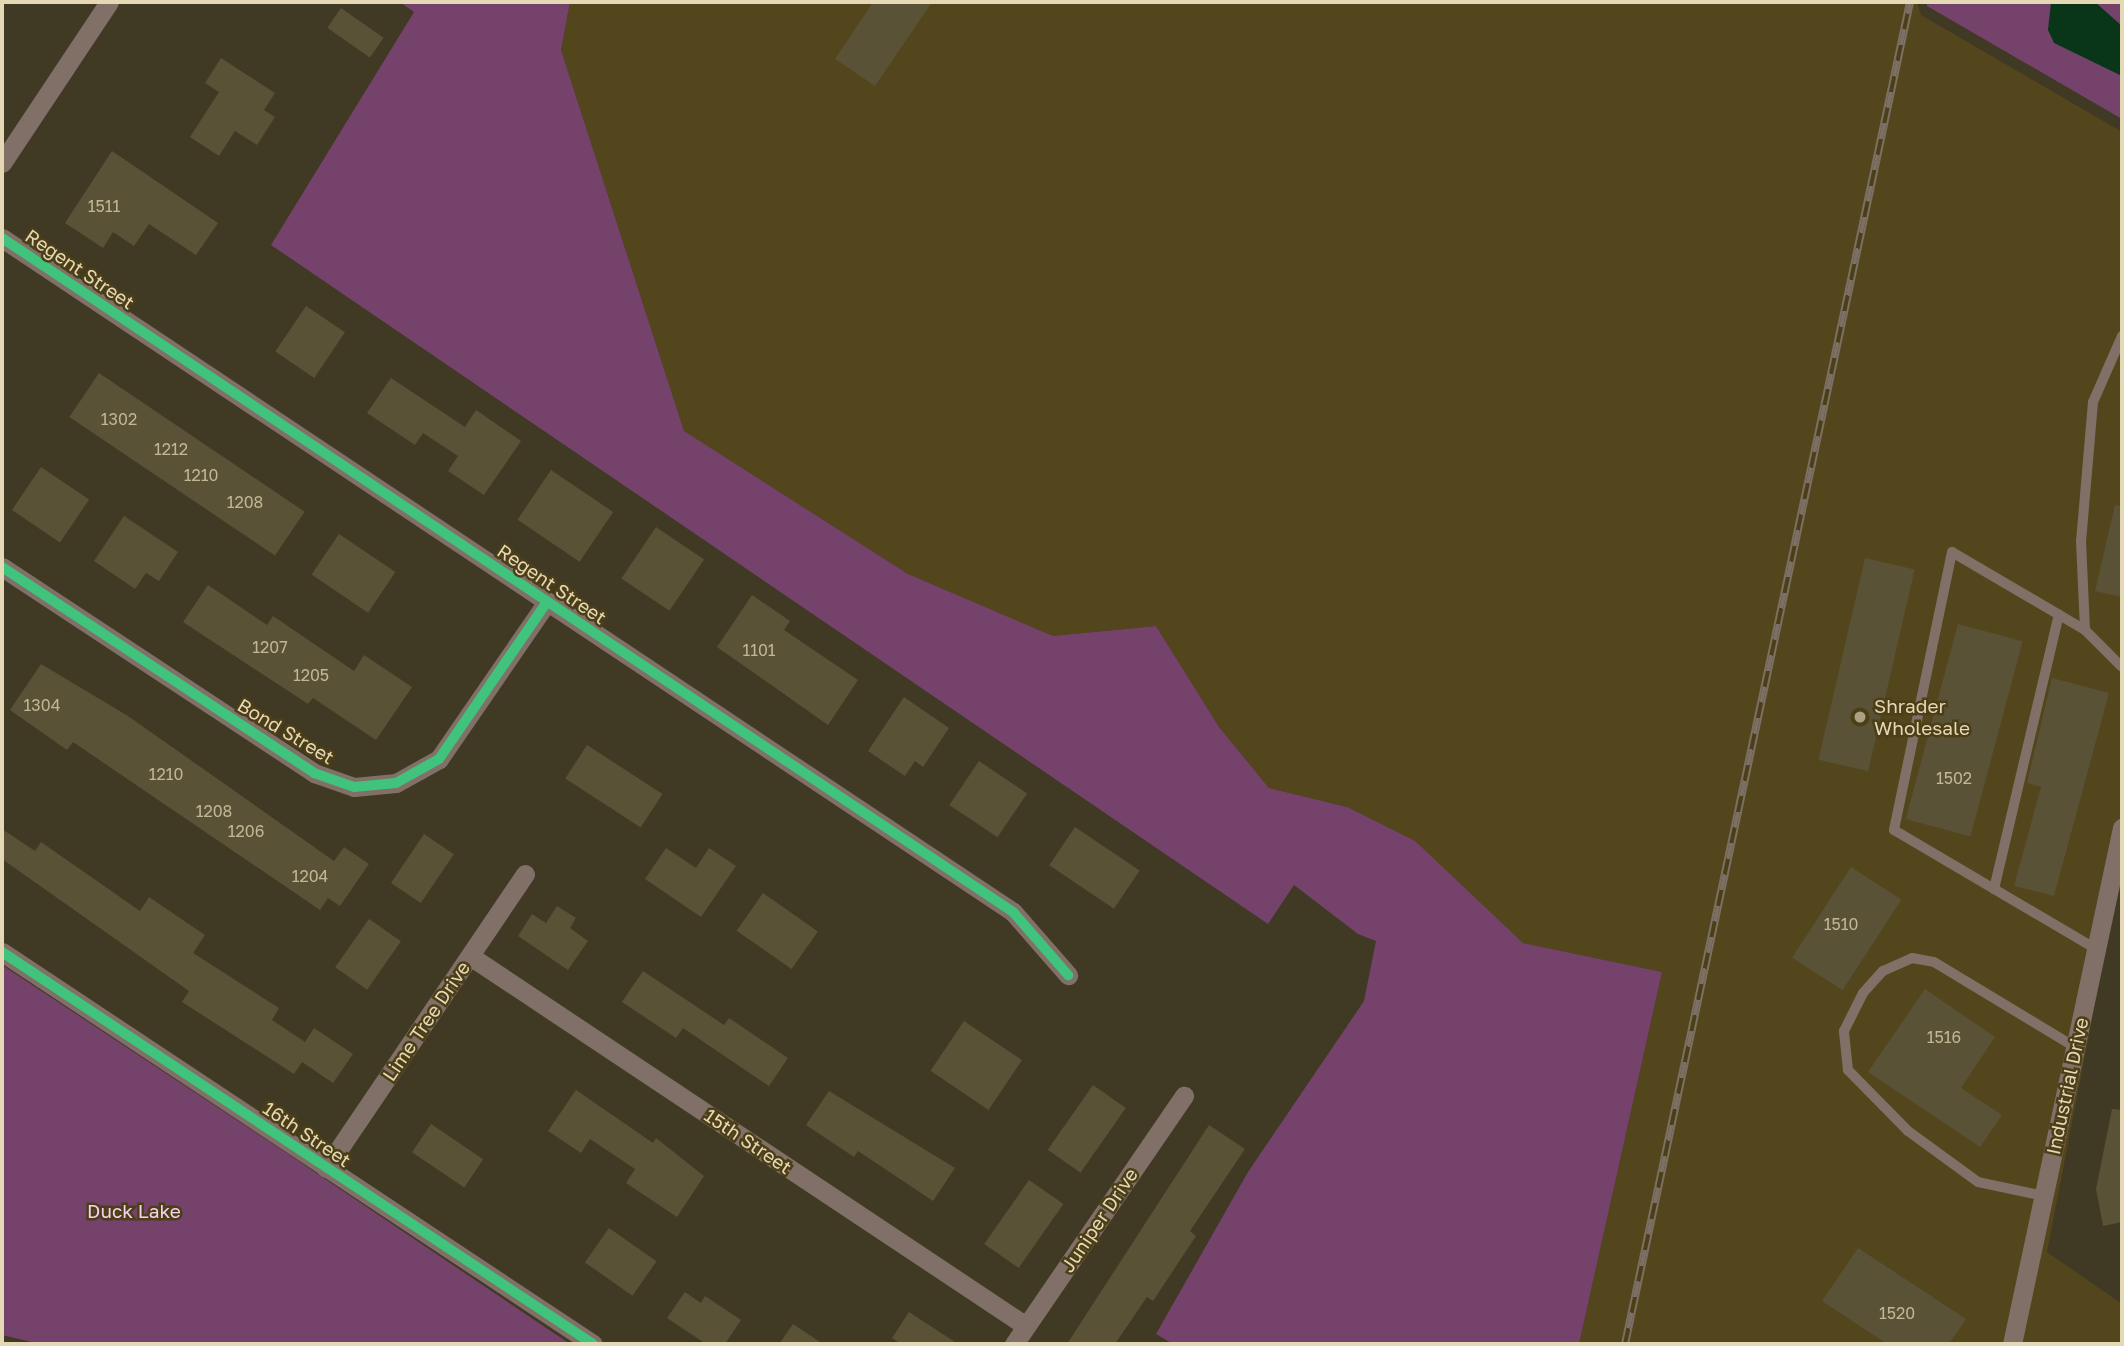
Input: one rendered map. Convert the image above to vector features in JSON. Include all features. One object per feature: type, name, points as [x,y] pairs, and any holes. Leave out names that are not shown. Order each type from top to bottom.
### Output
[{"type":"street","points":[[2,163],[109,2]]},
{"type":"street","name":"Regent Street","points":[[2,238],[1013,912],[1068,975]]},
{"type":"street","name":"Bond Street","points":[[2,567],[314,773],[354,787],[397,783],[439,759],[547,602]]},
{"type":"street","name":"Industrial Drive","points":[[2012,1344],[2122,828]]},
{"type":"street","name":"Lime Tree Drive","points":[[326,1168],[525,874]]},
{"type":"street","name":"16th Street","points":[[2,953],[593,1344]]},
{"type":"street","name":"15th Street","points":[[470,956],[1026,1326]]},
{"type":"street","name":"Juniper Drive","points":[[1014,1344],[1184,1096]]},
{"type":"lane","points":[[2085,631],[2081,541],[2093,402],[2122,336]]},
{"type":"lane","points":[[2096,949],[1894,830],[1952,552],[2085,631],[2122,667]]},
{"type":"lane","points":[[1994,889],[2059,615]]},
{"type":"lane","points":[[2044,1196],[1978,1182],[1908,1131],[1848,1070],[1844,1031],[1863,993],[1883,971],[1912,958],[1945,968],[2076,1048]]},
{"type":"shaded area","points":[[570,2],[1917,2],[1921,15],[2122,132],[2122,864],[2047,1252],[2122,1304],[2122,1344],[1579,1344],[1662,972],[1523,943],[1469,896],[1347,807],[1269,788],[1219,727],[1156,626],[1053,636],[908,574],[684,431],[561,50]]},
{"type":"shaded area","points":[[2051,2],[2095,2],[2122,26],[2122,76],[2054,43],[2048,30]]},
{"type":"green space","points":[[400,2],[570,2],[561,50],[684,431],[908,574],[1053,636],[1156,626],[1219,727],[1269,788],[1347,807],[1415,841],[1523,943],[1662,972],[1579,1344],[1173,1344],[1156,1334],[1248,1172],[1364,1001],[1376,941],[1358,934],[1294,885],[1268,924],[271,245],[414,12]]},
{"type":"green space","points":[[1927,2],[2122,2],[2122,119],[1927,6]]},
{"type":"green space","name":"Duck Lake","points":[[2,965],[570,1344],[40,1344],[2,1335]]},
{"type":"building","points":[[873,2],[932,2],[875,86],[835,59]]},
{"type":"building","points":[[341,8],[384,38],[370,57],[327,28]]},
{"type":"building","points":[[221,58],[275,93],[264,110],[275,117],[257,145],[235,131],[219,156],[190,137],[219,92],[205,83]]},
{"type":"building","points":[[112,151],[218,223],[196,255],[149,224],[134,246],[113,232],[103,248],[65,223]]},
{"type":"building","points":[[306,306],[345,332],[314,378],[275,352]]},
{"type":"building","points":[[99,373],[305,512],[275,556],[69,417]]},
{"type":"building","points":[[391,378],[465,427],[476,410],[521,441],[484,495],[448,471],[458,456],[423,433],[415,445],[367,413]]},
{"type":"building","points":[[41,467],[89,499],[60,543],[12,510]]},
{"type":"building","points":[[551,470],[613,512],[580,562],[517,520]]},
{"type":"building","points":[[2115,505],[2122,506],[2122,597],[2095,591]]},
{"type":"building","points":[[124,516],[178,552],[159,581],[146,573],[135,589],[94,561]]},
{"type":"building","points":[[656,527],[704,559],[669,611],[621,578]]},
{"type":"building","points":[[339,534],[395,572],[368,613],[312,575]]},
{"type":"building","points":[[1865,558],[1915,569],[1868,771],[1818,760]]},
{"type":"building","points":[[208,585],[267,625],[273,616],[354,671],[364,655],[412,687],[376,740],[313,698],[308,704],[183,622]]},
{"type":"building","points":[[752,595],[790,621],[784,630],[858,680],[828,725],[717,647]]},
{"type":"building","points":[[1958,624],[2023,641],[1970,836],[1906,819]]},
{"type":"building","points":[[41,664],[128,716],[334,861],[344,847],[369,864],[340,906],[328,898],[320,910],[73,742],[67,750],[10,710]]},
{"type":"building","points":[[2052,678],[2109,693],[2054,896],[2014,886],[2041,787],[2027,783]]},
{"type":"building","points":[[904,697],[949,728],[923,767],[915,761],[905,776],[868,751]]},
{"type":"building","points":[[587,745],[662,794],[641,828],[565,779]]},
{"type":"building","points":[[979,761],[1027,793],[997,837],[949,805]]},
{"type":"building","points":[[1075,827],[1140,871],[1114,909],[1049,865]]},
{"type":"building","points":[[2,829],[35,851],[41,842],[140,911],[149,897],[205,935],[193,953],[279,1008],[272,1020],[305,1042],[314,1028],[353,1054],[333,1083],[302,1062],[294,1074],[182,1002],[189,991],[2,859]]},
{"type":"building","points":[[424,834],[454,854],[421,903],[391,883]]},
{"type":"building","points":[[666,848],[696,868],[709,848],[736,866],[701,917],[645,879]]},
{"type":"building","points":[[1851,867],[1901,900],[1842,990],[1792,958]]},
{"type":"building","points":[[763,893],[818,931],[791,969],[737,931]]},
{"type":"building","points":[[557,906],[576,918],[570,928],[588,941],[568,970],[518,936],[532,914],[546,923]]},
{"type":"building","points":[[369,919],[401,941],[367,990],[335,967]]},
{"type":"building","points":[[643,971],[724,1025],[729,1018],[788,1058],[769,1086],[683,1028],[676,1038],[622,1002]]},
{"type":"building","points":[[1925,989],[1995,1037],[1961,1088],[2002,1115],[1980,1147],[1868,1072]]},
{"type":"building","points":[[964,1021],[1022,1060],[988,1110],[930,1071]]},
{"type":"building","points":[[1093,1085],[1126,1108],[1080,1173],[1048,1150]]},
{"type":"building","points":[[576,1090],[653,1143],[656,1138],[704,1176],[677,1217],[626,1183],[635,1169],[590,1139],[581,1153],[548,1131]]},
{"type":"building","points":[[829,1091],[955,1168],[933,1201],[858,1151],[854,1157],[806,1125]]},
{"type":"building","points":[[2112,1109],[2122,1110],[2122,1222],[2103,1226],[2096,1189]]},
{"type":"building","points":[[431,1124],[483,1159],[464,1187],[412,1152]]},
{"type":"building","points":[[1209,1125],[1245,1149],[1190,1231],[1196,1236],[1153,1301],[1147,1297],[1115,1344],[1067,1344]]},
{"type":"building","points":[[1029,1180],[1063,1204],[1019,1268],[984,1244]]},
{"type":"building","points":[[609,1228],[657,1261],[632,1296],[585,1262]]},
{"type":"building","points":[[1858,1248],[1966,1319],[1949,1344],[1887,1344],[1822,1301]]},
{"type":"building","points":[[685,1292],[701,1303],[705,1296],[741,1320],[725,1344],[706,1344],[667,1318]]},
{"type":"building","points":[[909,1312],[958,1344],[901,1344],[892,1338]]},
{"type":"building","points":[[793,1324],[823,1344],[779,1344]]},
{"type":"railway","points":[[1625,1344],[1910,2]]},
{"type":"cycle path","points":[[2,238],[1013,912],[1068,975]]},
{"type":"cycle path","points":[[2,567],[314,773],[354,787],[396,783],[439,759],[547,602]]},
{"type":"cycle path","points":[[2,952],[593,1344]]},
{"type":"place","name":"Shrader Wholesale","points":[[1860,717]]}]
